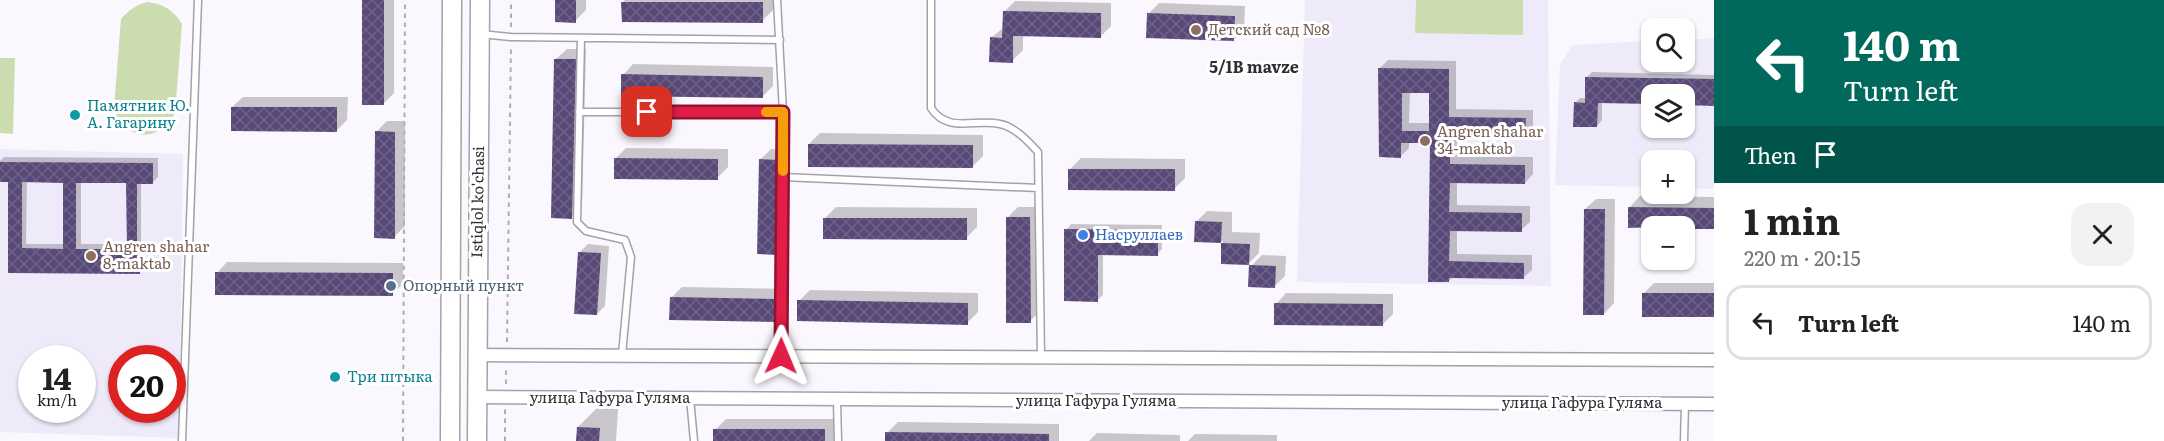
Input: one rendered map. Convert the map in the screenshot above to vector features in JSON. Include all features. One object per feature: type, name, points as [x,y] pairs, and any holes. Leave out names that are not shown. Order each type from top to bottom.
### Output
[{"type":"main road","name":"Istiqlol ko'chasi","points":[[450,441],[452,0]]},
{"type":"main road","name":"Istiqlol ko'chasi","points":[[477,441],[480,0]]},
{"type":"main road","points":[[451,279],[477,280]]},
{"type":"street","points":[[477,355],[1714,360]]},
{"type":"street","name":"улица Гафура Гуляма","points":[[477,397],[1714,404]]},
{"type":"lane","points":[[182,441],[198,0]]},
{"type":"lane","points":[[777,0],[783,112],[781,356]]},
{"type":"lane","points":[[931,0],[931,108],[936,117],[951,123],[1001,124],[1023,136],[1038,152],[1041,358]]},
{"type":"lane","points":[[480,33],[511,38],[780,40]]},
{"type":"lane","points":[[581,38],[577,222],[586,231],[625,240],[631,257],[622,356]]},
{"type":"lane","points":[[579,112],[783,112]]},
{"type":"lane","points":[[783,177],[1038,188]]},
{"type":"lane","points":[[690,398],[694,441]]},
{"type":"lane","points":[[837,399],[838,441]]},
{"type":"lane","points":[[1684,404],[1684,441]]},
{"type":"path","points":[[403,441],[405,0]]},
{"type":"path","points":[[505,441],[511,0]]},
{"type":"shaded area","name":"Angren shahar 34-maktab","points":[[1305,0],[1548,0],[1551,286],[1297,282]]},
{"type":"shaded area","points":[[1714,38],[1714,189],[1695,188],[1695,150],[1641,150],[1641,187],[1555,185],[1560,64],[1573,45],[1641,42],[1641,72],[1695,72],[1695,39]]},
{"type":"shaded area","name":"Angren shahar 8-maktab","points":[[0,149],[183,154],[180,345],[108,345],[108,423],[179,423],[179,438],[0,432]]},
{"type":"green space","points":[[1416,0],[1523,0],[1523,35],[1415,33]]},
{"type":"green space","points":[[147,2],[168,8],[182,24],[175,113],[160,130],[151,134],[142,134],[126,127],[114,108],[121,19],[133,8]]},
{"type":"green space","points":[[0,58],[15,58],[13,134],[0,133]]},
{"type":"building","points":[[362,0],[384,0],[384,105],[362,105]]},
{"type":"building","points":[[555,0],[576,0],[576,23],[555,22]]},
{"type":"building","points":[[621,2],[763,2],[763,23],[622,22]]},
{"type":"building","points":[[1003,11],[1101,13],[1101,38],[1013,36],[1013,63],[989,62],[990,37],[1002,38]]},
{"type":"building","points":[[1147,13],[1235,16],[1234,41],[1146,38]]},
{"type":"building","points":[[554,59],[576,59],[572,219],[551,218]]},
{"type":"building","points":[[1378,68],[1449,69],[1449,117],[1526,118],[1525,138],[1450,137],[1450,164],[1525,165],[1525,184],[1450,183],[1449,212],[1522,213],[1522,232],[1450,231],[1449,261],[1524,263],[1524,279],[1449,278],[1449,282],[1428,282],[1430,143],[1401,143],[1401,158],[1379,157]],"holes":[[[1402,93],[1429,93],[1429,131],[1402,131]]]},
{"type":"building","points":[[621,74],[763,77],[763,98],[621,96]]},
{"type":"building","points":[[1585,77],[1714,79],[1714,106],[1695,105],[1695,84],[1641,84],[1641,104],[1598,103],[1597,127],[1573,127],[1574,102],[1585,103]]},
{"type":"building","points":[[231,107],[337,107],[337,132],[231,131]]},
{"type":"building","points":[[375,131],[395,132],[395,239],[374,238]]},
{"type":"building","points":[[808,144],[973,145],[973,168],[808,167]]},
{"type":"building","points":[[614,158],[718,159],[718,180],[614,179]]},
{"type":"building","points":[[759,159],[779,160],[777,255],[757,254]]},
{"type":"building","points":[[0,162],[153,163],[153,184],[137,184],[137,249],[140,249],[140,274],[8,273],[8,182],[0,182]],"holes":[[[22,182],[63,183],[63,249],[22,248]],[[76,183],[126,183],[127,249],[76,249]]]},
{"type":"building","points":[[1068,169],[1175,169],[1175,191],[1068,190]]},
{"type":"building","points":[[1628,207],[1714,208],[1714,229],[1695,229],[1695,216],[1641,216],[1641,228],[1628,228]]},
{"type":"building","points":[[1584,209],[1605,209],[1604,315],[1583,315]]},
{"type":"building","points":[[1006,217],[1030,217],[1031,323],[1006,323]]},
{"type":"building","points":[[823,218],[967,218],[967,240],[823,239]]},
{"type":"building","points":[[1195,221],[1222,222],[1221,243],[1194,242]]},
{"type":"building","points":[[1064,229],[1158,230],[1158,256],[1098,255],[1098,302],[1064,301]]},
{"type":"building","points":[[1221,243],[1250,244],[1249,265],[1221,264]]},
{"type":"building","points":[[578,252],[601,253],[597,315],[574,314]]},
{"type":"building","points":[[1249,265],[1276,266],[1275,288],[1248,287]]},
{"type":"building","points":[[215,272],[393,273],[393,296],[215,295]]},
{"type":"building","points":[[1642,293],[1714,293],[1714,317],[1642,317]]},
{"type":"building","points":[[670,297],[777,299],[777,322],[669,320]]},
{"type":"building","points":[[797,300],[968,303],[968,325],[797,321]]},
{"type":"building","points":[[1274,303],[1383,304],[1383,326],[1274,325]]},
{"type":"building","points":[[577,427],[600,428],[599,441],[576,441]]},
{"type":"building","points":[[713,429],[825,429],[825,441],[713,441]]},
{"type":"building","points":[[885,432],[1049,434],[1049,441],[885,441]]},
{"type":"slow traffic","points":[[766,112],[783,112],[783,171]]},
{"type":"place","name":"Детский сад №8","points":[[1196,30]]},
{"type":"place","name":"Памятник Ю. А. Гагарину","points":[[75,115]]},
{"type":"place","name":"Angren shahar 34-maktab","points":[[1425,141]]},
{"type":"place","name":"Насруллаев","points":[[1083,235]]},
{"type":"place","name":"Angren shahar 8-maktab","points":[[91,256]]},
{"type":"place","name":"Опорный пункт","points":[[391,286]]},
{"type":"place","name":"Три штыка","points":[[335,377]]},
{"type":"district","name":"5/1B mavze","points":[[1254,67]]},
{"type":"route","points":[[647,112],[783,112],[781,356]]}]
